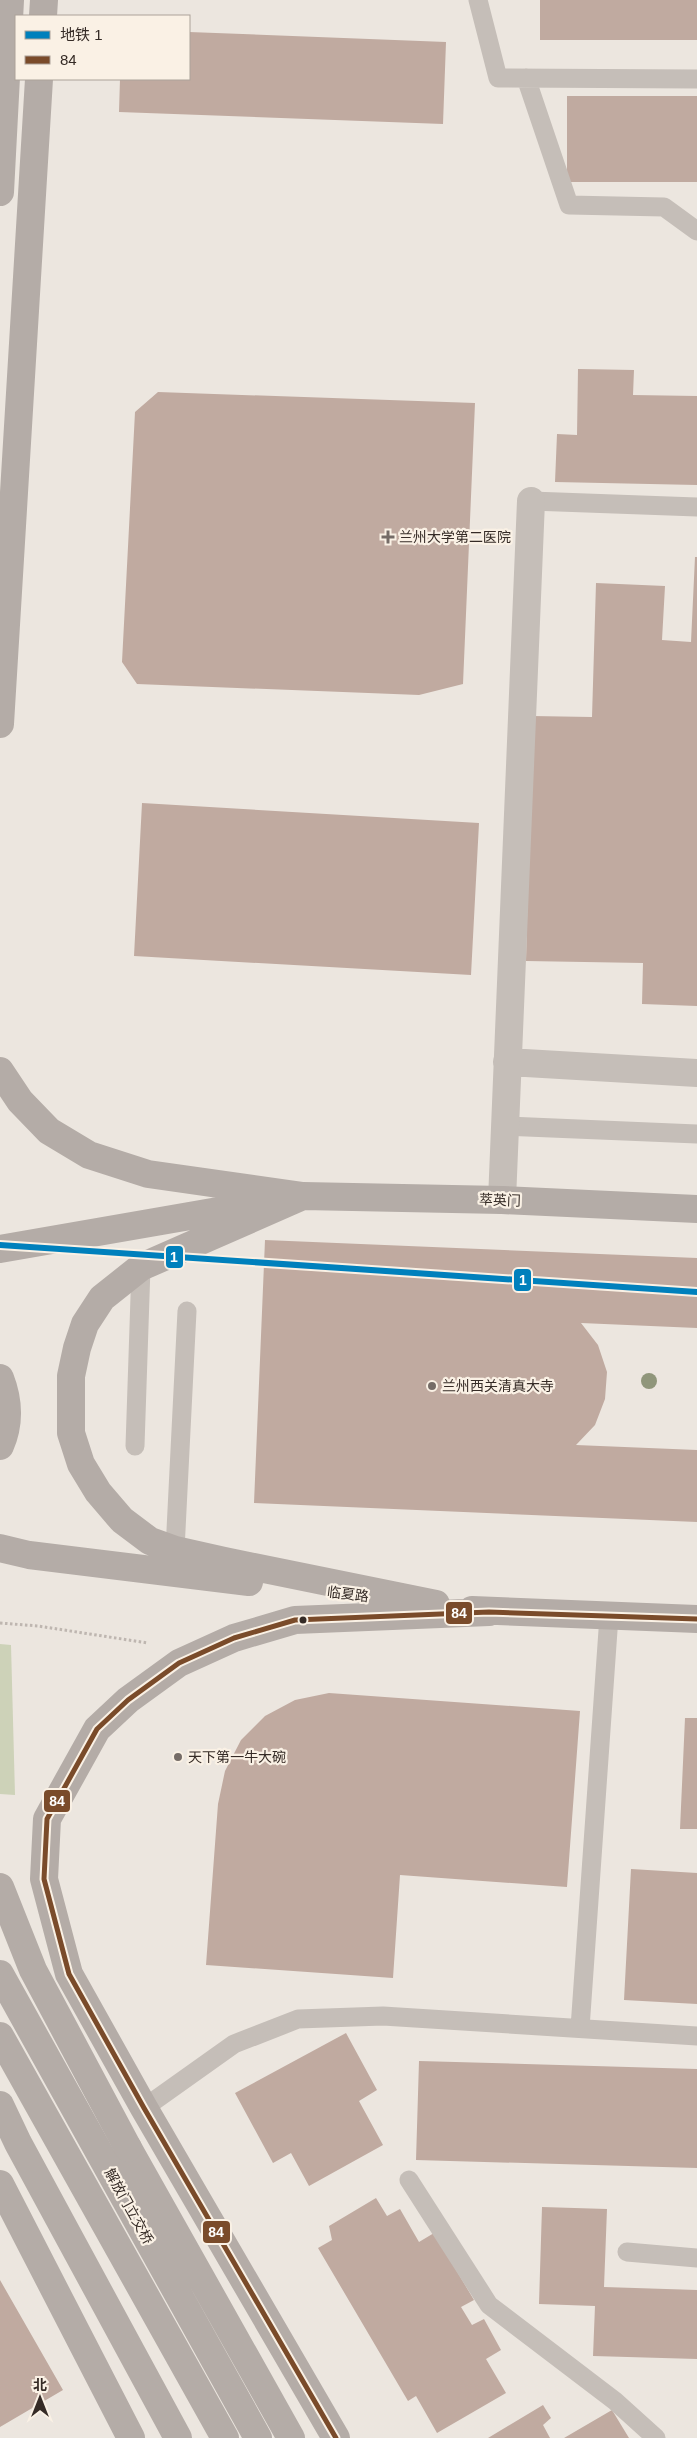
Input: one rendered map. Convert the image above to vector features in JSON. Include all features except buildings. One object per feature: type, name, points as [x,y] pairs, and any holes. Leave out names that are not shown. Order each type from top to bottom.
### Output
[{"type":"main road","points":[[0,192],[10,0]]},
{"type":"main road","points":[[43,15],[44,0]]},
{"type":"main road","points":[[0,724],[40,80]]},
{"type":"main road","points":[[0,1071],[20,1101],[49,1131],[89,1155],[148,1174],[303,1196]]},
{"type":"main road","points":[[4,1248],[303,1196]]},
{"type":"main road","points":[[303,1196],[141,1267],[102,1298],[85,1324],[76,1348],[71,1376],[71,1433],[81,1464],[98,1492],[122,1520],[150,1541],[175,1550],[417,1600],[489,1612]]},
{"type":"main road","name":"萃英门","points":[[303,1196],[502,1200],[697,1209]]},
{"type":"main road","points":[[0,1378],[6,1394],[8,1416],[0,1446]]},
{"type":"main road","name":"临夏路","points":[[0,1548],[30,1555],[489,1612],[697,1619]]},
{"type":"main road","points":[[336,2438],[144,2108],[69,1974],[44,1879],[47,1819],[98,1729],[128,1700],[179,1663],[234,1638],[295,1620],[489,1612]]},
{"type":"main road","points":[[0,1887],[33,1970],[128,2148],[291,2438]]},
{"type":"main road","name":"解放门立交桥","points":[[0,1974],[258,2438]]},
{"type":"main road","points":[[0,2036],[225,2438]]},
{"type":"main road","points":[[0,2105],[178,2438]]},
{"type":"main road","points":[[0,2184],[131,2438]]},
{"type":"street","points":[[502,1200],[531,501]]},
{"type":"street","points":[[507,1062],[697,1072]]},
{"type":"lane","points":[[478,0],[498,78],[697,79]]},
{"type":"lane","points":[[526,78],[569,205],[664,207],[697,230]]},
{"type":"lane","points":[[531,501],[697,507]]},
{"type":"lane","points":[[504,1126],[697,1134]]},
{"type":"lane","points":[[135,1446],[141,1267]]},
{"type":"lane","points":[[175,1550],[188,1311]]},
{"type":"lane","points":[[580,2028],[609,1616]]},
{"type":"lane","points":[[144,2108],[234,2044],[298,2019],[383,2016],[697,2036]]},
{"type":"lane","points":[[409,2180],[489,2305],[615,2401],[656,2438]]},
{"type":"lane","points":[[628,2252],[697,2258]]},
{"type":"path","points":[[0,1623],[38,1626],[203,1652]]},
{"type":"green space","points":[[0,1644],[11,1645],[15,1795],[0,1794]]},
{"type":"metro line","name":"1","points":[[0,1245],[697,1292]]},
{"type":"transit line","name":"84","points":[[336,2438],[144,2108],[69,1974],[44,1879],[47,1819],[97,1729],[128,1700],[179,1663],[234,1638],[295,1620],[489,1612],[697,1619]]},
{"type":"place","name":"兰州大学第二医院","points":[[388,537]]},
{"type":"place","name":"兰州西关清真大寺","points":[[432,1386]]},
{"type":"place","name":"天下第一牛大碗","points":[[178,1757]]}]
